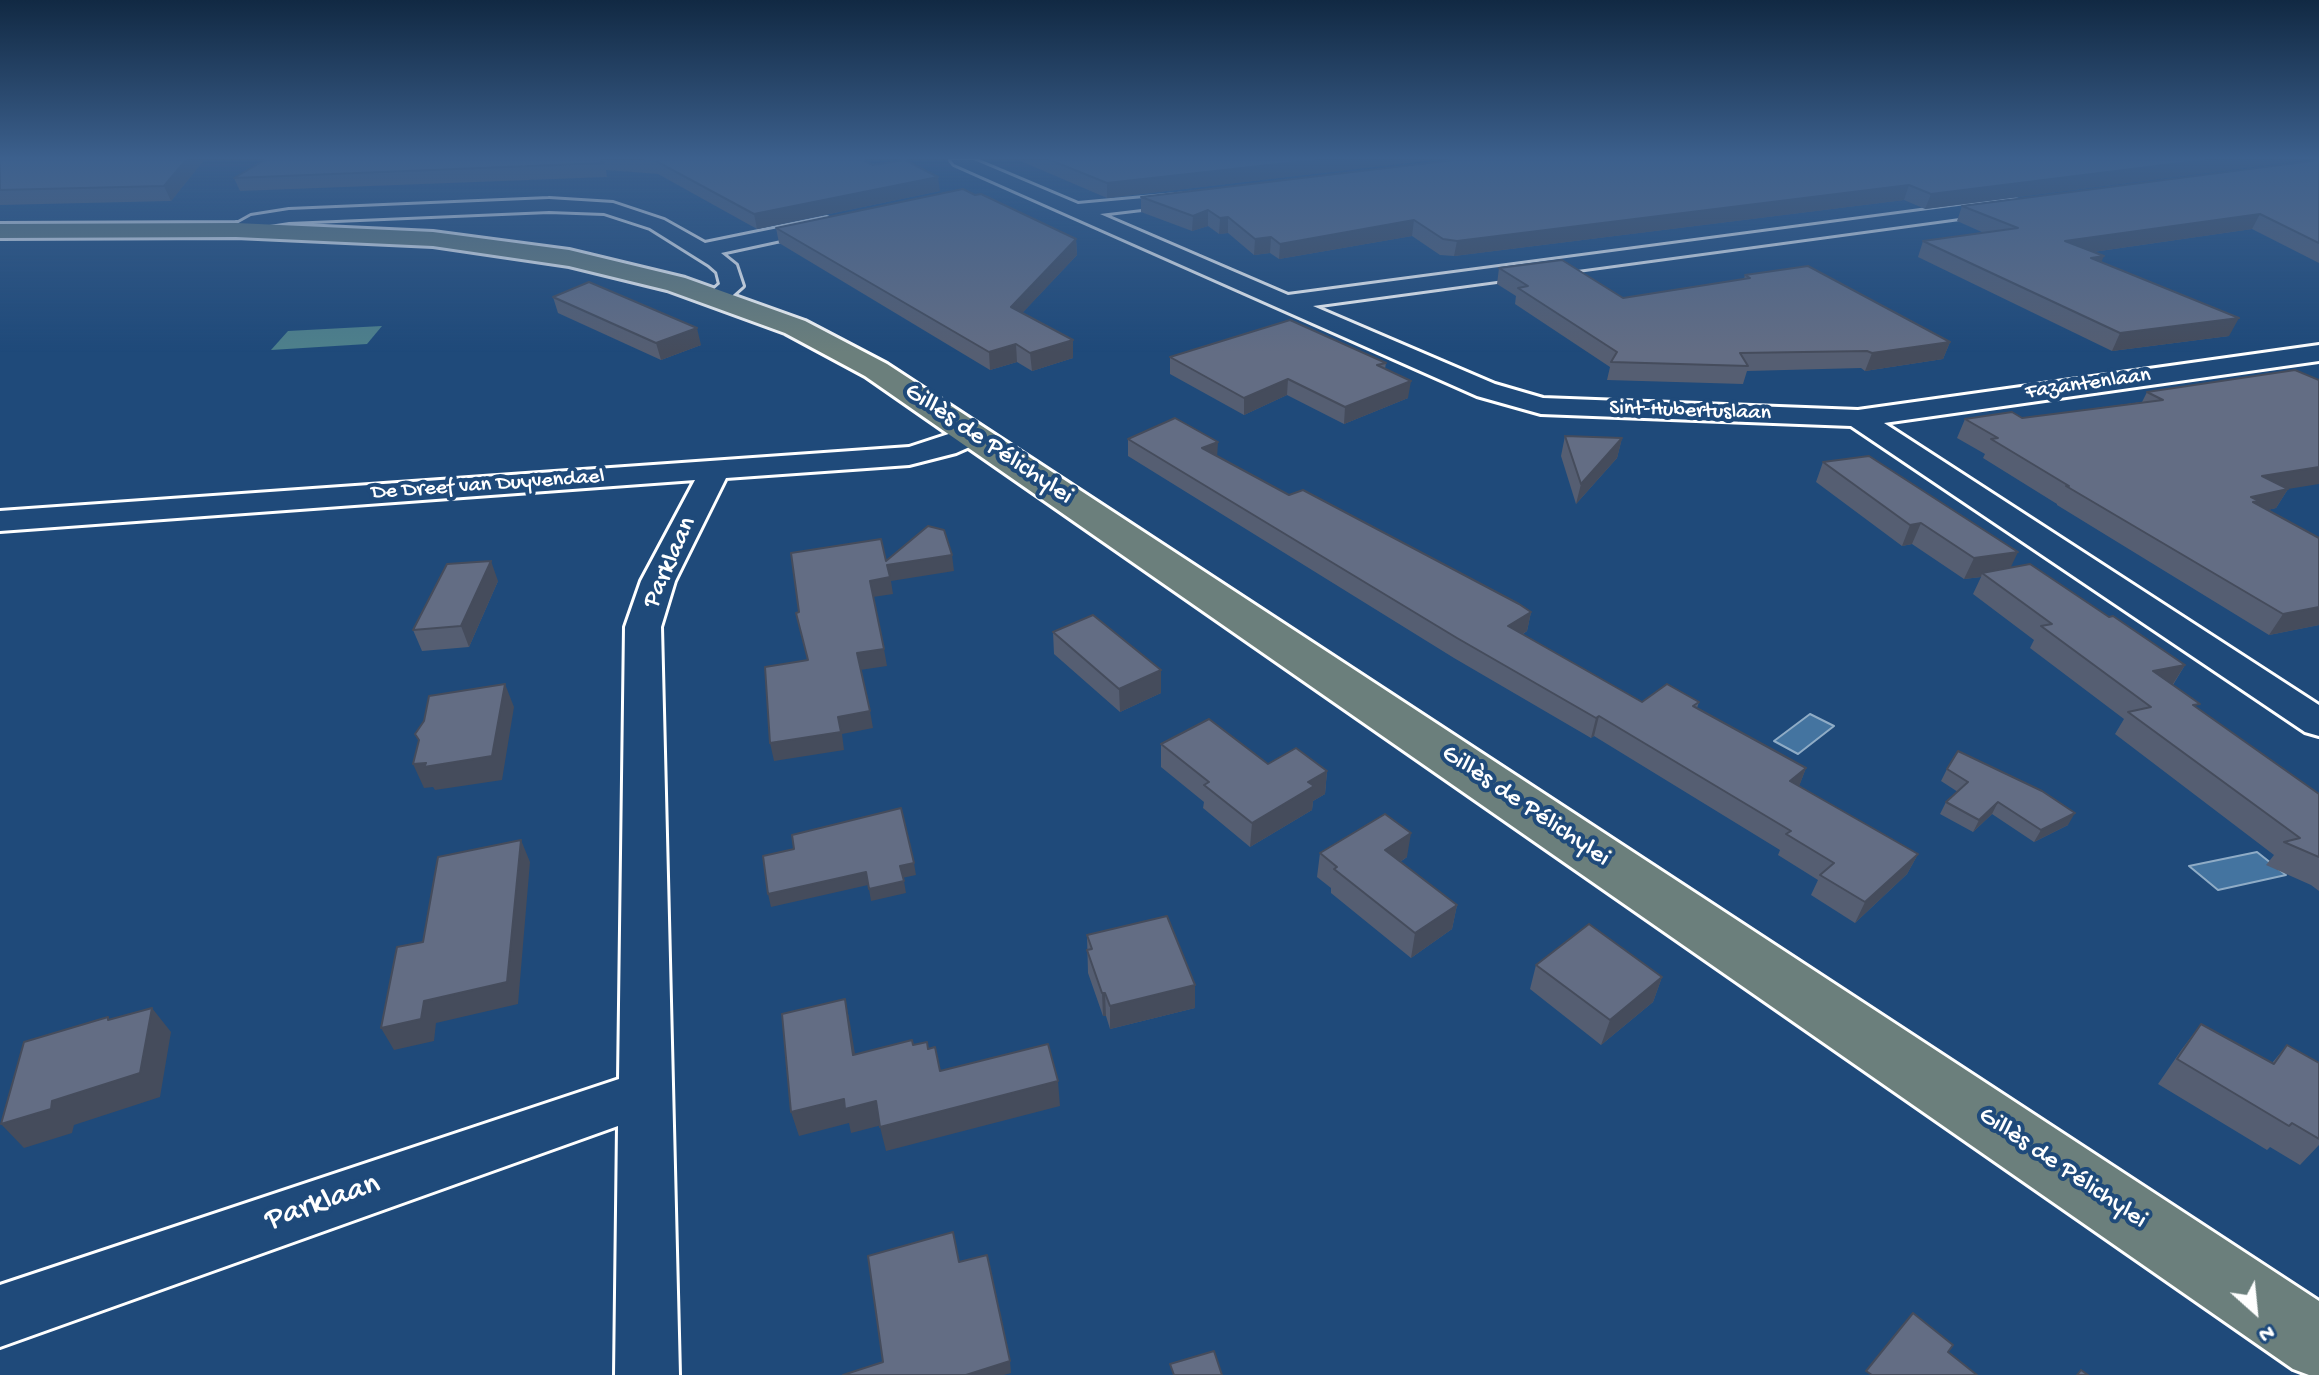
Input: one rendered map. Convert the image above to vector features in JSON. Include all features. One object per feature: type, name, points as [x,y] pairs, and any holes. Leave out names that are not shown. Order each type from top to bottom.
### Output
[{"type":"main road","name":"Gillès de Pélichylei","points":[[0,231],[236,230],[433,239],[569,258],[717,297],[835,346],[973,435],[2319,1343]]},
{"type":"street","name":"Gillès de Pélichylei","points":[[236,230],[253,224]]},
{"type":"street","name":"Gillès de Pélichylei","points":[[657,224],[704,250],[728,270],[732,288],[717,297]]},
{"type":"street","points":[[704,250],[824,224]]},
{"type":"street","name":"Sint-Hubertuslaan","points":[[1107,224],[1486,390],[1541,406],[1858,418]]},
{"type":"street","points":[[1288,302],[1866,224]]},
{"type":"street","name":"Fazantenlaan","points":[[1858,418],[2319,353]]},
{"type":"street","points":[[1858,418],[2319,723]]},
{"type":"street","name":"De Dreef van Duyvendael","points":[[0,521],[909,456],[946,447],[973,435]]},
{"type":"street","name":"Parklaan","points":[[647,1375],[643,627],[658,581],[716,469]]},
{"type":"street","points":[[2281,697],[2319,689]]},
{"type":"street","name":"Parklaan","points":[[0,1316],[646,1093]]},
{"type":"green space","points":[[382,326],[367,344],[271,350],[288,331]]},
{"type":"water","points":[[1810,714],[1834,726],[1798,754],[1774,741]]},
{"type":"water","points":[[2257,852],[2286,875],[2218,890],[2189,866]]},
{"type":"building","points":[[794,224],[1045,224],[1076,239],[1011,307],[1073,340],[1030,353],[1016,344],[989,352],[776,228]]},
{"type":"building","points":[[1237,224],[1391,224],[1280,244],[1271,237],[1255,239]]},
{"type":"building","points":[[1420,224],[1593,224],[1457,241],[1443,239]]},
{"type":"building","points":[[2008,224],[2187,224],[2065,241],[2104,256],[2091,258],[2239,318],[2120,333],[1923,241],[2018,228]]},
{"type":"building","points":[[2281,224],[2319,224],[2319,243]]},
{"type":"building","points":[[1562,260],[1623,298],[1808,266],[1950,342],[1872,353],[1740,353],[1748,366],[1611,362],[1617,352],[1518,288],[1528,286],[1499,268]]},
{"type":"building","points":[[589,282],[697,328],[656,343],[553,297]]},
{"type":"building","points":[[1290,320],[1386,363],[1377,365],[1411,381],[1345,407],[1288,379],[1244,398],[1170,357]]},
{"type":"building","points":[[2295,370],[2319,380],[2319,467],[2262,476],[2288,489],[2251,497],[2259,501],[2253,502],[2319,538],[2319,607],[2283,614],[2066,486],[2069,486],[1991,439],[1998,438],[1965,419],[2012,412],[2022,418],[2163,400],[2147,392]]},
{"type":"building","points":[[1175,418],[1218,442],[1202,448],[1289,495],[1303,490],[1519,604],[1531,612],[1508,626],[1642,702],[1667,684],[1699,702],[1693,706],[1806,768],[1790,781],[1918,854],[1865,902],[1820,875],[1834,863],[1786,834],[1791,831],[1599,716],[1596,718],[1457,638],[1128,439]]},
{"type":"building","points":[[1565,436],[1622,438],[1581,484]]},
{"type":"building","points":[[1869,456],[2018,552],[1974,558],[1921,523],[1910,525],[1823,462]]},
{"type":"building","points":[[928,526],[944,530],[952,555],[887,565],[890,577],[870,581],[884,649],[857,653],[870,711],[838,717],[841,732],[770,743],[765,667],[808,660],[796,613],[799,612],[791,553],[881,539],[886,561]]},
{"type":"building","points":[[491,561],[461,626],[413,630],[447,564]]},
{"type":"building","points":[[2030,564],[2185,665],[2153,671],[2200,704],[2193,705],[2319,794],[2319,857],[2284,842],[2300,838],[2128,712],[2151,707],[2041,626],[2052,624],[1982,573]]},
{"type":"building","points":[[1093,615],[1161,670],[1119,689],[1053,632]]},
{"type":"building","points":[[505,684],[492,756],[424,767],[426,763],[413,764],[419,740],[415,734],[424,721],[429,696]]},
{"type":"building","points":[[1209,719],[1268,764],[1296,748],[1327,771],[1308,782],[1314,786],[1252,823],[1204,785],[1209,782],[1161,744]]},
{"type":"building","points":[[1958,751],[2042,791],[2075,813],[2041,830],[1998,802],[1979,820],[1946,802],[1968,782],[1947,769]]},
{"type":"building","points":[[901,808],[914,863],[900,866],[904,881],[869,889],[866,872],[768,894],[763,856],[794,849],[792,835]]},
{"type":"building","points":[[1385,814],[1411,833],[1385,850],[1457,905],[1415,933],[1334,869],[1337,867],[1320,853]]},
{"type":"building","points":[[521,840],[507,982],[424,1001],[421,1019],[381,1028],[397,947],[423,942],[438,857]]},
{"type":"building","points":[[1167,916],[1195,985],[1110,1006],[1105,993],[1102,993],[1087,950],[1092,949],[1087,935]]},
{"type":"building","points":[[1589,924],[1662,977],[1610,1020],[1536,965]]},
{"type":"building","points":[[845,999],[853,1055],[912,1040],[913,1045],[927,1042],[928,1049],[935,1047],[940,1071],[1048,1044],[1058,1081],[880,1127],[876,1101],[845,1109],[844,1099],[791,1112],[782,1014]]},
{"type":"building","points":[[152,1008],[140,1073],[52,1101],[51,1109],[1,1124],[24,1042],[108,1017],[108,1020]]},
{"type":"building","points":[[2201,1024],[2274,1064],[2287,1045],[2319,1063],[2319,1139],[2292,1123],[2289,1126],[2177,1059]]},
{"type":"building","points":[[953,1232],[959,1262],[987,1255],[1010,1361],[966,1375],[843,1375],[883,1362],[868,1256]]},
{"type":"building","points":[[1913,1313],[1953,1345],[1948,1352],[1977,1375],[1872,1375],[1866,1371]]},
{"type":"building","points":[[1214,1351],[1222,1375],[1174,1375],[1170,1364]]}]
